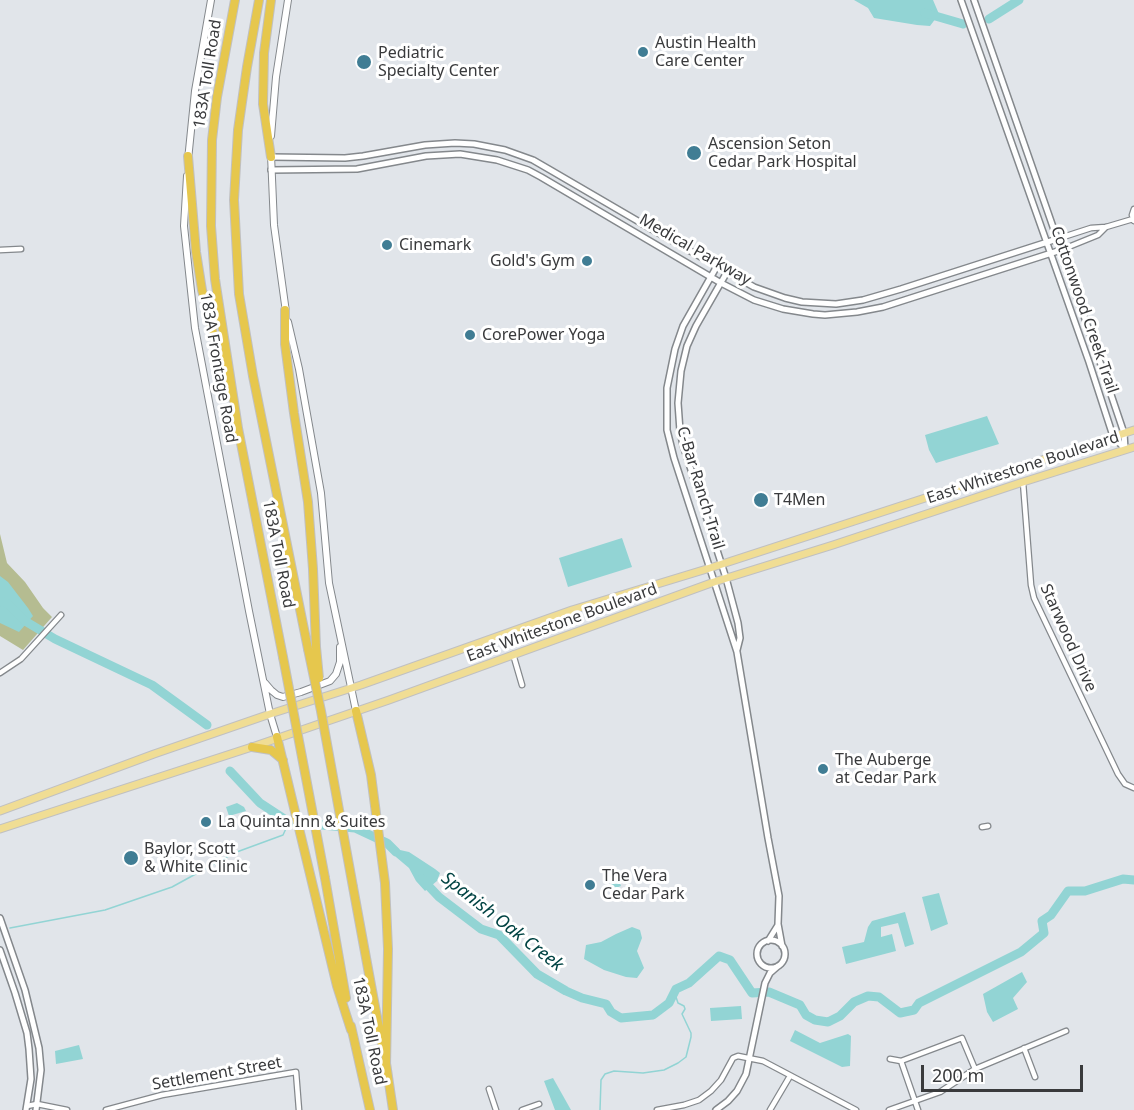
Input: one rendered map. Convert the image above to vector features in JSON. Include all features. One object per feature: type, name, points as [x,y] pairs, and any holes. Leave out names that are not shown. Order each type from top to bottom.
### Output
[{"type":"highway","name":"183A Toll Road","points":[[235,0],[217,97],[212,140],[211,214],[215,279],[238,428],[325,878],[351,1030],[370,1110]]},
{"type":"highway","name":"183A Toll Road","points":[[259,0],[238,130],[234,200],[239,294],[253,376],[312,648],[321,711],[393,1110]]},
{"type":"highway","points":[[271,0],[264,52],[263,104],[271,158]]},
{"type":"highway","points":[[188,156],[196,252],[202,291],[238,428]]},
{"type":"highway","points":[[285,310],[285,344],[308,502],[313,569],[312,648]]},
{"type":"highway","points":[[356,711],[371,775],[385,883],[388,949],[386,1067]]},
{"type":"highway","points":[[277,737],[337,986],[351,1030]]},
{"type":"highway","points":[[252,747],[271,750],[283,760]]},
{"type":"main road","name":"183A Frontage Road","points":[[211,0],[195,91],[184,226],[195,328],[263,680],[277,737]]},
{"type":"main road","points":[[288,0],[272,106],[271,170],[274,225],[285,310],[299,369],[321,493],[329,583],[356,711]]},
{"type":"main road","name":"East Whitestone Boulevard","points":[[0,811],[154,754],[351,689],[572,610],[710,568],[1134,430]]},
{"type":"main road","name":"East Whitestone Boulevard","points":[[0,828],[252,747],[714,582],[1134,447]]},
{"type":"main road","points":[[263,680],[277,695],[284,697],[330,681],[336,674],[339,662],[340,640]]},
{"type":"street","name":"Cottonwood Creek Trail","points":[[961,0],[1113,436],[1125,449]]},
{"type":"street","name":"Cottonwood Creek Trail","points":[[974,0],[1124,433],[1125,449]]},
{"type":"street","name":"Medical Parkway","points":[[271,158],[354,157],[425,145],[455,143],[505,150],[532,160],[762,290],[802,302],[850,303],[879,296],[1091,228],[1106,227],[1133,220],[1134,209]]},
{"type":"street","points":[[425,145],[426,156]]},
{"type":"street","name":"Medical Parkway","points":[[271,170],[357,169],[426,156],[460,154],[497,160],[528,170],[754,300],[813,315],[857,312],[883,307],[1050,254],[1098,236],[1106,227]]},
{"type":"street","points":[[568,192],[573,184]]},
{"type":"street","points":[[0,250],[21,249]]},
{"type":"street","name":"C-Bar Ranch Trail","points":[[716,1110],[728,1101],[746,1074],[765,983],[770,973],[783,962],[784,956],[778,924],[779,896],[737,652],[674,458],[666,416],[667,388],[675,349],[683,326],[717,266]]},
{"type":"street","name":"C-Bar Ranch Trail","points":[[727,272],[687,346],[679,383],[678,416],[683,445],[726,578],[738,623],[740,638],[737,652]]},
{"type":"street","points":[[901,289],[904,300]]},
{"type":"street","points":[[666,416],[678,416]]},
{"type":"street","name":"Starwood Drive","points":[[1023,482],[1034,598],[1118,774],[1125,784],[1134,788]]},
{"type":"street","points":[[0,673],[21,659],[61,615]]},
{"type":"street","points":[[513,654],[522,685]]},
{"type":"street","points":[[982,827],[988,826]]},
{"type":"street","points":[[0,918],[25,990],[39,1048],[40,1070],[35,1108]]},
{"type":"street","name":"C-Bar Ranch Trail","points":[[765,983],[757,958],[758,949],[768,941],[778,924]]},
{"type":"street","points":[[768,941],[774,941],[782,946]]},
{"type":"street","points":[[0,950],[27,1033],[31,1066],[27,1108],[66,1110]]},
{"type":"street","points":[[760,964],[769,968],[778,966]]},
{"type":"street","points":[[889,1110],[940,1092],[975,1069],[1066,1031]]},
{"type":"street","points":[[890,1059],[901,1061],[962,1036],[975,1069]]},
{"type":"street","points":[[1024,1048],[1035,1077]]},
{"type":"street","points":[[657,1110],[699,1100],[721,1080],[733,1058],[738,1056],[763,1061],[856,1110]]},
{"type":"street","points":[[901,1061],[918,1110]]},
{"type":"street","name":"Settlement Street","points":[[106,1110],[162,1095],[296,1072],[299,1110]]},
{"type":"street","points":[[770,1110],[790,1076]]},
{"type":"street","points":[[489,1089],[496,1110]]},
{"type":"street","points":[[522,1110],[539,1104]]},
{"type":"green space","points":[[0,534],[7,563],[52,617],[23,650],[0,636]]},
{"type":"water","points":[[854,0],[933,0],[939,14],[930,26],[874,18],[868,8]]},
{"type":"water","points":[[987,416],[999,444],[936,463],[925,435]]},
{"type":"water","points":[[622,538],[632,567],[568,587],[559,558]]},
{"type":"water","points":[[0,576],[8,582],[33,616],[19,632],[0,623]]},
{"type":"water","points":[[237,803],[246,811],[229,816],[226,807]]},
{"type":"water","points":[[387,844],[409,852],[435,869],[440,873],[437,881],[425,891],[409,868],[396,857]]},
{"type":"water","points":[[615,870],[621,886],[613,889],[607,872]]},
{"type":"water","points":[[939,893],[948,924],[931,931],[922,897]]},
{"type":"water","points":[[905,912],[914,944],[905,947],[898,923],[881,927],[881,937],[892,934],[896,951],[846,964],[842,947],[864,942],[872,921]]},
{"type":"water","points":[[632,927],[640,930],[642,938],[637,951],[644,968],[637,978],[604,970],[584,959],[586,945],[601,942]]},
{"type":"water","points":[[1022,972],[1027,982],[1013,998],[1018,1009],[993,1022],[987,1012],[983,994]]},
{"type":"water","points":[[741,1006],[742,1019],[711,1021],[710,1008]]},
{"type":"water","points":[[795,1030],[820,1043],[848,1034],[851,1036],[850,1066],[842,1067],[790,1041]]},
{"type":"water","points":[[79,1045],[83,1059],[56,1064],[55,1051]]},
{"type":"water","points":[[553,1078],[571,1110],[555,1110],[544,1081]]},
{"type":"waterway","points":[[989,19],[1019,0]]},
{"type":"waterway","points":[[925,13],[963,24]]},
{"type":"waterway","name":"Spanish Oak Creek","points":[[0,601],[8,604],[25,621],[55,639],[152,685],[207,725]]},
{"type":"waterway","name":"Spanish Oak Creek","points":[[230,771],[260,803],[289,822],[355,828],[387,843],[396,852]]},
{"type":"waterway","points":[[10,928],[105,910],[172,887],[234,853],[283,835],[289,822]]},
{"type":"waterway","name":"Spanish Oak Creek","points":[[422,879],[439,897],[481,929],[499,935],[537,974],[582,998],[606,1004],[611,1012],[621,1018],[653,1015],[669,1003],[676,989],[689,983],[719,956],[730,960],[752,993],[769,992],[800,1005],[806,1015],[815,1020],[828,1022],[840,1016],[854,1002],[868,996],[879,997],[900,1013],[914,1010],[919,1003],[1021,952],[1044,933],[1042,921],[1051,915],[1068,891],[1085,891],[1123,879],[1134,880]]},
{"type":"waterway","points":[[600,1110],[601,1080],[605,1074],[614,1071],[643,1073],[664,1070],[686,1057],[691,1033],[682,1014],[684,1006],[678,1003],[676,997],[678,988]]},
{"type":"place","name":"Austin Health Care Center","points":[[643,52]]},
{"type":"place","name":"Pediatric Specialty Center","points":[[364,62]]},
{"type":"place","name":"Ascension Seton Cedar Park Hospital","points":[[694,153]]},
{"type":"place","name":"Cinemark","points":[[387,245]]},
{"type":"place","name":"Gold's Gym","points":[[587,261]]},
{"type":"place","name":"CorePower Yoga","points":[[470,335]]},
{"type":"place","name":"T4Men","points":[[761,500]]},
{"type":"place","name":"The Auberge at Cedar Park","points":[[823,769]]},
{"type":"place","name":"La Quinta Inn & Suites","points":[[206,822]]},
{"type":"place","name":"Baylor, Scott & White Clinic","points":[[131,858]]},
{"type":"place","name":"The Vera Cedar Park","points":[[590,885]]}]
